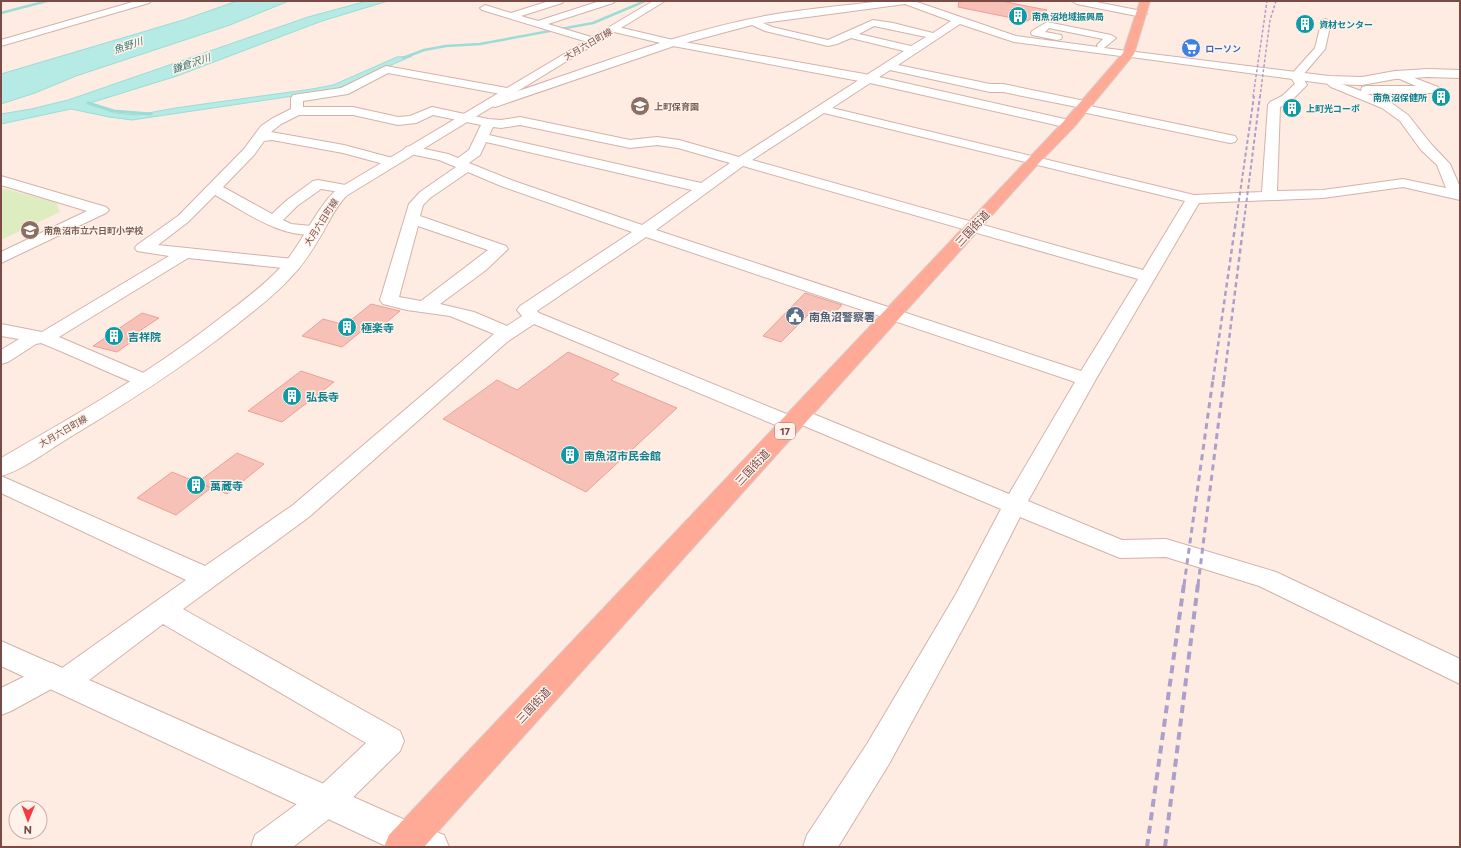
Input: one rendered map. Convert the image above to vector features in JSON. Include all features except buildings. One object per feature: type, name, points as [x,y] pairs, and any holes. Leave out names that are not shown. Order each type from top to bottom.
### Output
[{"type":"highway","name":"三国街道","points":[[414,844],[795,420],[1079,112],[1128,54],[1143,8]]},
{"type":"street","points":[[1,43],[146,1]]},
{"type":"street","points":[[510,16],[559,1]]},
{"type":"street","points":[[538,24],[610,1]]},
{"type":"street","name":"大月六日町線","points":[[3,469],[146,381],[199,345],[275,283],[293,264],[316,230],[334,199],[346,189],[660,1]]},
{"type":"street","points":[[472,114],[513,96],[673,43],[751,22],[818,11],[905,1],[1014,39],[1063,42],[1101,46],[1111,38],[1047,25],[1036,33],[1063,42],[1128,54],[1329,80],[1362,81],[1399,75],[1428,73],[1460,74]]},
{"type":"street","points":[[1077,1],[1143,8]]},
{"type":"street","points":[[504,3],[485,8],[594,41]]},
{"type":"street","points":[[818,11],[824,16],[837,20]]},
{"type":"street","points":[[959,20],[742,161],[644,231],[526,310],[533,316],[1120,549],[1166,548],[1267,579],[1460,672]]},
{"type":"street","points":[[751,22],[769,29],[828,43],[834,43],[848,34],[874,22],[934,36]]},
{"type":"street","points":[[1296,76],[1320,49],[1326,22]]},
{"type":"street","points":[[850,24],[864,27]]},
{"type":"street","points":[[614,29],[673,43],[870,79],[1079,112],[1230,139]]},
{"type":"street","points":[[848,34],[914,50]]},
{"type":"street","points":[[889,66],[990,88],[1003,88],[1079,112]]},
{"type":"street","points":[[297,111],[297,98],[344,91],[386,69],[507,92]]},
{"type":"street","points":[[1366,90],[1434,89],[1399,75]]},
{"type":"street","points":[[1269,196],[1274,105],[1286,99],[1301,85],[1296,76]]},
{"type":"street","points":[[1329,80],[1386,106],[1404,118],[1426,147],[1443,164],[1458,194]]},
{"type":"street","points":[[824,109],[1194,199],[1323,194],[1403,183],[1458,194]]},
{"type":"street","points":[[293,264],[143,248],[184,220],[249,152],[266,129],[277,120],[297,111],[353,111],[398,121],[412,120],[432,111],[472,114],[488,123],[502,124],[520,121],[630,144],[657,141],[679,144],[972,228],[1147,276]]},
{"type":"street","points":[[488,123],[475,152],[463,165],[416,204],[389,300],[404,305],[462,313],[508,333]]},
{"type":"street","points":[[260,137],[272,136],[344,149],[391,162]]},
{"type":"street","points":[[482,137],[703,188]]},
{"type":"street","points":[[411,150],[463,165],[506,183],[644,231],[1086,379]]},
{"type":"street","points":[[1,180],[101,210],[1,258]]},
{"type":"street","points":[[273,222],[292,203],[318,184],[346,189]]},
{"type":"street","points":[[214,188],[273,222],[288,228],[316,230]]},
{"type":"street","points":[[819,847],[878,754],[964,601],[1014,506],[1086,379],[1194,199]]},
{"type":"street","points":[[412,221],[416,220],[500,249],[480,266],[424,307]]},
{"type":"street","points":[[1,358],[31,339],[46,337],[186,252]]},
{"type":"street","points":[[1,702],[59,678],[162,610],[301,511],[500,338],[533,316]]},
{"type":"street","points":[[1,330],[40,338],[82,353],[97,361],[146,381]]},
{"type":"street","points":[[3,469],[206,578]]},
{"type":"street","points":[[162,610],[389,741],[327,801],[267,847]]},
{"type":"street","points":[[1,653],[59,678],[327,801],[414,844]]},
{"type":"green space","points":[[1,188],[56,202],[60,212],[1,240]]},
{"type":"water","name":"魚野川","points":[[237,1],[289,1],[230,25],[76,76],[35,93],[1,104],[1,74],[183,20]]},
{"type":"water","name":"鎌倉沢川","points":[[367,1],[388,1],[322,21],[177,76],[90,103],[114,113],[137,115],[333,85],[397,57],[412,56],[334,90],[132,120],[71,109],[1,124],[1,114],[31,109],[68,100],[308,17]]},
{"type":"waterway","points":[[1,13],[47,1]]},
{"type":"waterway","points":[[403,58],[424,50],[446,46],[480,44],[593,23],[645,1]]},
{"type":"waterway","points":[[88,103],[114,111],[151,114]]},
{"type":"railway","points":[[1253,97],[1267,1]]},
{"type":"railway","points":[[1260,97],[1270,20],[1276,1]]},
{"type":"railway","points":[[1236,221],[1254,96]]},
{"type":"railway","points":[[1244,221],[1260,96]]},
{"type":"railway","points":[[1213,380],[1236,220]]},
{"type":"railway","points":[[1224,380],[1244,220]]},
{"type":"railway","points":[[1184,585],[1213,379]]},
{"type":"railway","points":[[1198,585],[1224,379]]},
{"type":"railway","points":[[1147,847],[1184,584]]},
{"type":"railway","points":[[1165,847],[1198,584]]},
{"type":"place","name":"南魚沼地域振興局","points":[[1018,16]]},
{"type":"place","name":"資材センター","points":[[1305,24]]},
{"type":"place","name":"ローソン","points":[[1191,48]]},
{"type":"place","name":"南魚沼保健所","points":[[1441,97]]},
{"type":"place","name":"上町保育園","points":[[640,106]]},
{"type":"place","name":"上町光コーポ","points":[[1292,108]]},
{"type":"place","name":"南魚沼市立六日町小学校","points":[[30,230]]},
{"type":"place","name":"南魚沼警察署","points":[[795,316]]},
{"type":"place","name":"極楽寺","points":[[347,327]]},
{"type":"place","name":"吉祥院","points":[[114,336]]},
{"type":"place","name":"弘長寺","points":[[292,396]]},
{"type":"place","name":"南魚沼市民会館","points":[[570,455]]},
{"type":"place","name":"萬蔵寺","points":[[196,485]]}]
